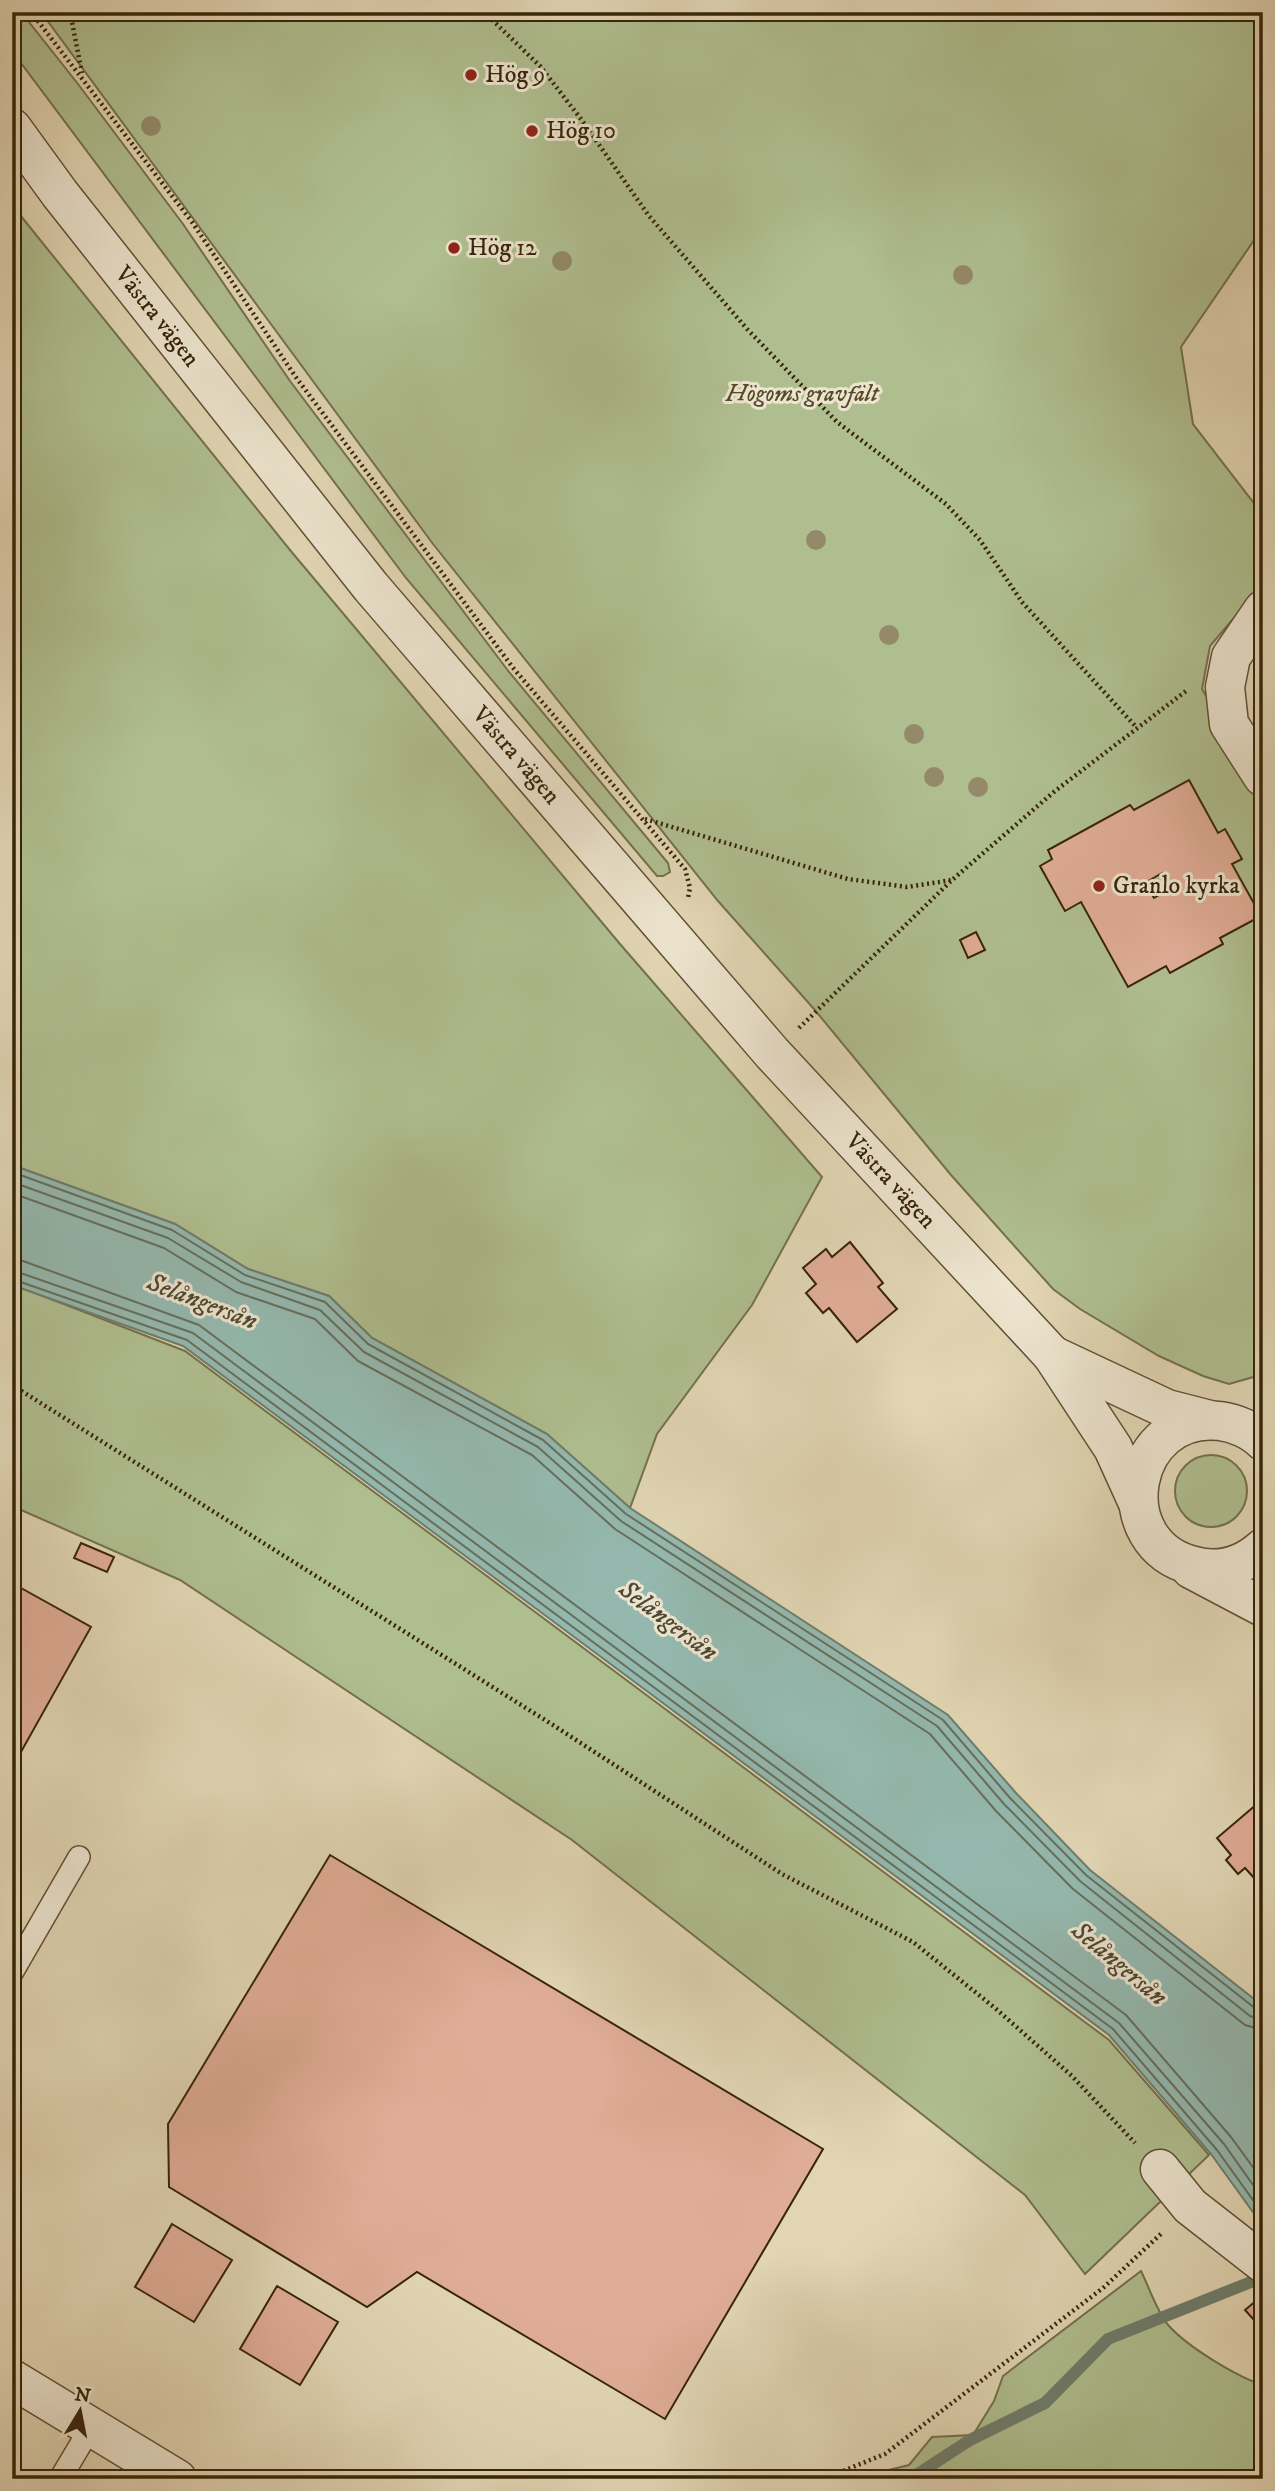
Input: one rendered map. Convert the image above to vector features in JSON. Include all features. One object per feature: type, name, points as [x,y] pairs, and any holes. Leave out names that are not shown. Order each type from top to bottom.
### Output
[{"type":"street","name":"Västra vägen","points":[[12,128],[60,194],[371,587],[772,1053],[1052,1356],[1113,1448],[1138,1503],[1144,1528],[1165,1553],[1180,1563]]},
{"type":"street","points":[[1263,610],[1231,657],[1225,687],[1229,724],[1263,778]]},
{"type":"street","name":"Västra vägen","points":[[1052,1356],[1167,1409],[1244,1426]]},
{"type":"street","points":[[1138,1503],[1141,1470],[1149,1454],[1166,1436],[1181,1427],[1244,1426]]},
{"type":"street","points":[[1180,1563],[1219,1570],[1236,1566],[1252,1558],[1263,1548]]},
{"type":"street","points":[[1180,1563],[1263,1607]]},
{"type":"street","points":[[1160,2169],[1190,2206],[1263,2263]]},
{"type":"street","points":[[12,2379],[177,2479]]},
{"type":"lane","points":[[12,1973],[79,1857]]},
{"type":"lane","points":[[60,2479],[91,2427]]},
{"type":"path","points":[[31,12],[192,222],[295,376],[514,668],[685,869],[690,888],[687,901]]},
{"type":"path","points":[[70,12],[82,77]]},
{"type":"path","points":[[484,12],[540,66],[649,216],[748,330],[837,422],[946,504],[980,540],[1022,602],[1137,728]]},
{"type":"path","points":[[794,1033],[952,880],[1055,791],[1231,657]]},
{"type":"path","points":[[643,819],[848,879],[907,887],[952,880]]},
{"type":"path","points":[[12,1385],[541,1718],[782,1874],[913,1942],[995,2008],[1072,2076],[1160,2169]]},
{"type":"path","points":[[824,2479],[885,2455],[1103,2288],[1190,2206]]},
{"type":"green space","points":[[12,12],[21,12],[78,84],[183,224],[290,381],[509,672],[668,863],[670,872],[657,876],[406,578],[12,51]]},
{"type":"green space","name":"Högoms gravfält","points":[[41,12],[1263,12],[1263,227],[1181,347],[1193,424],[1263,515],[1263,584],[1210,646],[1202,689],[1263,792],[1263,1372],[1229,1384],[1203,1376],[1159,1356],[1080,1309],[1053,1289],[951,1175],[814,1009],[718,901],[433,544]]},
{"type":"green space","points":[[12,205],[290,550],[620,944],[822,1177],[752,1305],[657,1434],[630,1508],[547,1434],[372,1338],[329,1296],[248,1269],[175,1224],[12,1165]]},
{"type":"green space","points":[[12,1284],[185,1351],[1109,2040],[1209,2155],[1085,2274],[1025,2195],[572,1840],[180,1580],[12,1506]]},
{"type":"green space","points":[[1211,1455],[1231,1461],[1241,1471],[1247,1491],[1241,1511],[1231,1521],[1211,1527],[1191,1521],[1181,1511],[1175,1491],[1181,1471],[1191,1461]]},
{"type":"green space","points":[[1141,2271],[1161,2315],[1177,2334],[1213,2360],[1263,2385],[1263,2479],[852,2479],[909,2465],[932,2437],[973,2435],[994,2401],[1003,2376]]},
{"type":"water","name":"Selångersån","points":[[12,1165],[175,1224],[248,1269],[329,1296],[372,1338],[547,1434],[630,1508],[948,1715],[1016,1793],[1090,1870],[1263,2006],[1263,2226],[1211,2154],[1109,2035],[183,1346],[12,1285]]},
{"type":"building","name":"Granlo kyrka","points":[[1189,780],[1218,833],[1225,829],[1242,859],[1232,864],[1261,916],[1220,938],[1223,944],[1170,973],[1166,966],[1128,987],[1081,902],[1065,911],[1040,866],[1052,859],[1048,850],[1130,805],[1134,810]],"holes":[[[1162,873],[1171,888],[1154,898],[1145,883]]]},
{"type":"building","points":[[976,932],[985,950],[968,958],[960,940]]},
{"type":"building","points":[[850,1242],[883,1283],[878,1287],[897,1309],[857,1342],[829,1308],[823,1313],[806,1293],[816,1284],[803,1268],[826,1249],[832,1257]]},
{"type":"building","points":[[81,1543],[114,1557],[107,1572],[74,1558]]},
{"type":"building","points":[[12,1583],[91,1627],[12,1768]]},
{"type":"building","points":[[1257,1804],[1263,1812],[1263,1874],[1256,1880],[1245,1868],[1238,1874],[1226,1860],[1231,1855],[1217,1838]]},
{"type":"building","points":[[330,1855],[823,2149],[665,2419],[417,2272],[367,2307],[169,2187],[168,2124]]},
{"type":"building","points":[[172,2224],[232,2260],[194,2322],[135,2287]]},
{"type":"building","points":[[277,2286],[338,2322],[300,2385],[240,2349]]},
{"type":"building","points":[[1263,2295],[1263,2330],[1245,2310]]},
{"type":"waterway","points":[[910,2479],[970,2440],[1045,2403],[1108,2339],[1251,2282]]},
{"type":"place","name":"Hög 9","points":[[471,75]]},
{"type":"place","name":"Hög 10","points":[[532,131]]},
{"type":"place","name":"Hög 12","points":[[454,248]]},
{"type":"place","name":"Granlo kyrka","points":[[1099,886]]}]
